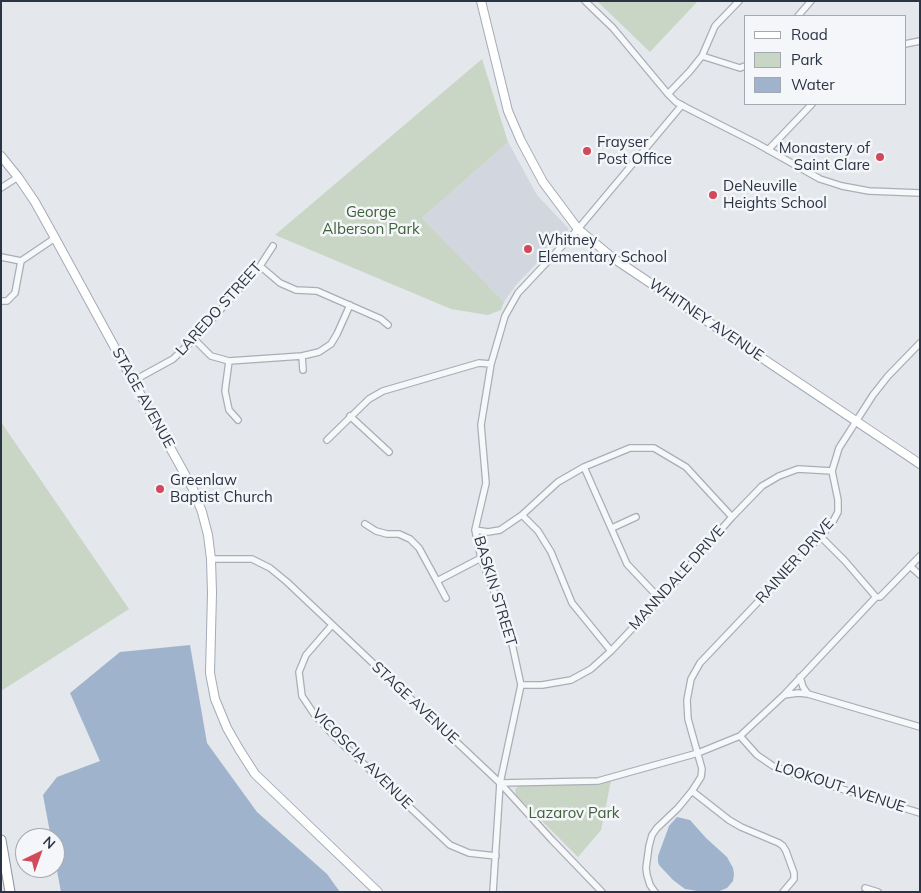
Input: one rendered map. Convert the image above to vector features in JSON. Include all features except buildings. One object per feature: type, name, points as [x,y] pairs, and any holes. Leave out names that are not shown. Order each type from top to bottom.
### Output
[{"type":"highway","points":[[1,840],[10,892]]},
{"type":"main road","name":"WHITNEY AVENUE","points":[[481,1],[508,111],[521,141],[543,182],[578,229],[613,258],[920,464]]},
{"type":"main road","name":"STAGE AVENUE","points":[[1,156],[35,202],[56,238],[193,489],[208,535],[211,559]]},
{"type":"main road","points":[[211,559],[210,672],[215,699],[227,728],[255,774],[378,892]]},
{"type":"street","points":[[585,1],[613,28],[668,94],[682,105],[820,179],[868,192],[920,193]]},
{"type":"street","points":[[668,94],[702,56],[715,26],[739,1]]},
{"type":"street","points":[[799,15],[811,1]]},
{"type":"street","points":[[906,44],[920,41]]},
{"type":"street","points":[[702,56],[740,68],[744,66]]},
{"type":"street","name":"BASKIN STREET","points":[[493,892],[500,783],[521,685],[509,630],[481,558],[476,530],[486,483],[481,425],[491,364],[505,316],[518,293],[578,229],[682,105]]},
{"type":"street","points":[[768,150],[811,105]]},
{"type":"street","points":[[1,188],[18,177]]},
{"type":"street","points":[[1,257],[21,261],[56,238]]},
{"type":"street","name":"LAREDO STREET","points":[[133,381],[173,359],[194,339],[260,266],[272,246]]},
{"type":"street","points":[[1,301],[7,301],[15,294],[21,261]]},
{"type":"street","points":[[260,266],[280,283],[296,290],[317,290],[388,324]]},
{"type":"street","points":[[194,339],[211,356],[229,361],[302,356],[319,352],[331,344],[350,305]]},
{"type":"street","points":[[832,471],[840,448],[873,395],[888,376],[920,343]]},
{"type":"street","points":[[302,356],[303,370]]},
{"type":"street","points":[[229,361],[225,391],[229,410],[238,420]]},
{"type":"street","points":[[327,440],[369,399],[383,391],[479,363],[491,364]]},
{"type":"street","points":[[350,416],[389,452]]},
{"type":"street","points":[[476,530],[488,532],[500,530],[522,515],[558,482],[584,467],[630,448],[654,448],[686,467],[732,517]]},
{"type":"street","points":[[584,467],[628,564],[660,599]]},
{"type":"street","name":"MANNDALE DRIVE","points":[[521,685],[542,685],[571,680],[591,669],[660,599],[762,486],[779,476],[798,469],[832,471]]},
{"type":"street","name":"RAINIER DRIVE","points":[[655,892],[650,885],[646,868],[652,835],[678,808],[701,777],[702,769],[688,718],[687,700],[691,679],[700,663],[831,524],[838,512],[838,500],[832,471]]},
{"type":"street","points":[[522,515],[538,531],[551,552],[572,603],[611,650]]},
{"type":"street","points":[[612,528],[636,517]]},
{"type":"street","points":[[365,524],[376,531],[387,534],[399,534],[410,539],[418,548],[446,598]]},
{"type":"street","points":[[820,537],[845,561],[876,597]]},
{"type":"street","points":[[500,783],[598,781],[698,753],[740,736],[784,695],[876,597],[880,597],[920,556]]},
{"type":"street","points":[[437,581],[481,558]]},
{"type":"street","name":"STAGE AVENUE","points":[[211,559],[252,559],[270,568],[287,582],[500,783],[602,892]]},
{"type":"street","points":[[910,566],[920,575]]},
{"type":"street","name":"VICOSCIA AVENUE","points":[[332,625],[306,655],[299,672],[302,696],[314,714],[334,736],[450,845],[469,853],[496,856]]},
{"type":"street","points":[[800,678],[808,694]]},
{"type":"street","points":[[784,695],[808,694],[920,727]]},
{"type":"street","name":"LOOKOUT AVENUE","points":[[740,736],[757,755],[773,766],[799,776],[920,813]]},
{"type":"street","points":[[692,790],[740,827],[783,846],[794,872],[794,879],[782,892]]},
{"type":"street","points":[[865,888],[878,892]]},
{"type":"shaded area","points":[[508,142],[537,195],[569,229],[516,285],[504,302],[422,218]]},
{"type":"green space","points":[[597,1],[698,1],[650,52]]},
{"type":"green space","name":"George Alberson Park","points":[[482,59],[508,142],[422,218],[504,302],[501,310],[488,315],[451,309],[275,235]]},
{"type":"green space","points":[[1,422],[129,609],[1,691]]},
{"type":"green space","name":"Lazarov Park","points":[[611,781],[601,830],[578,857],[516,795],[515,789],[519,786]]},
{"type":"water","points":[[190,645],[207,743],[257,812],[327,874],[340,892],[61,892],[58,878],[65,878],[65,828],[49,828],[43,795],[57,777],[100,761],[70,693],[120,652]]},
{"type":"water","points":[[677,817],[690,820],[727,857],[734,874],[733,881],[727,888],[717,892],[685,889],[673,880],[659,865],[658,856],[669,826]]},
{"type":"place","name":"Frayser Post Office","points":[[587,151]]},
{"type":"place","name":"Monastery of Saint Clare","points":[[880,157]]},
{"type":"place","name":"DeNeuville Heights School","points":[[713,195]]},
{"type":"place","name":"Whitney Elementary School","points":[[528,249]]},
{"type":"place","name":"Greenlaw Baptist Church","points":[[160,489]]}]
